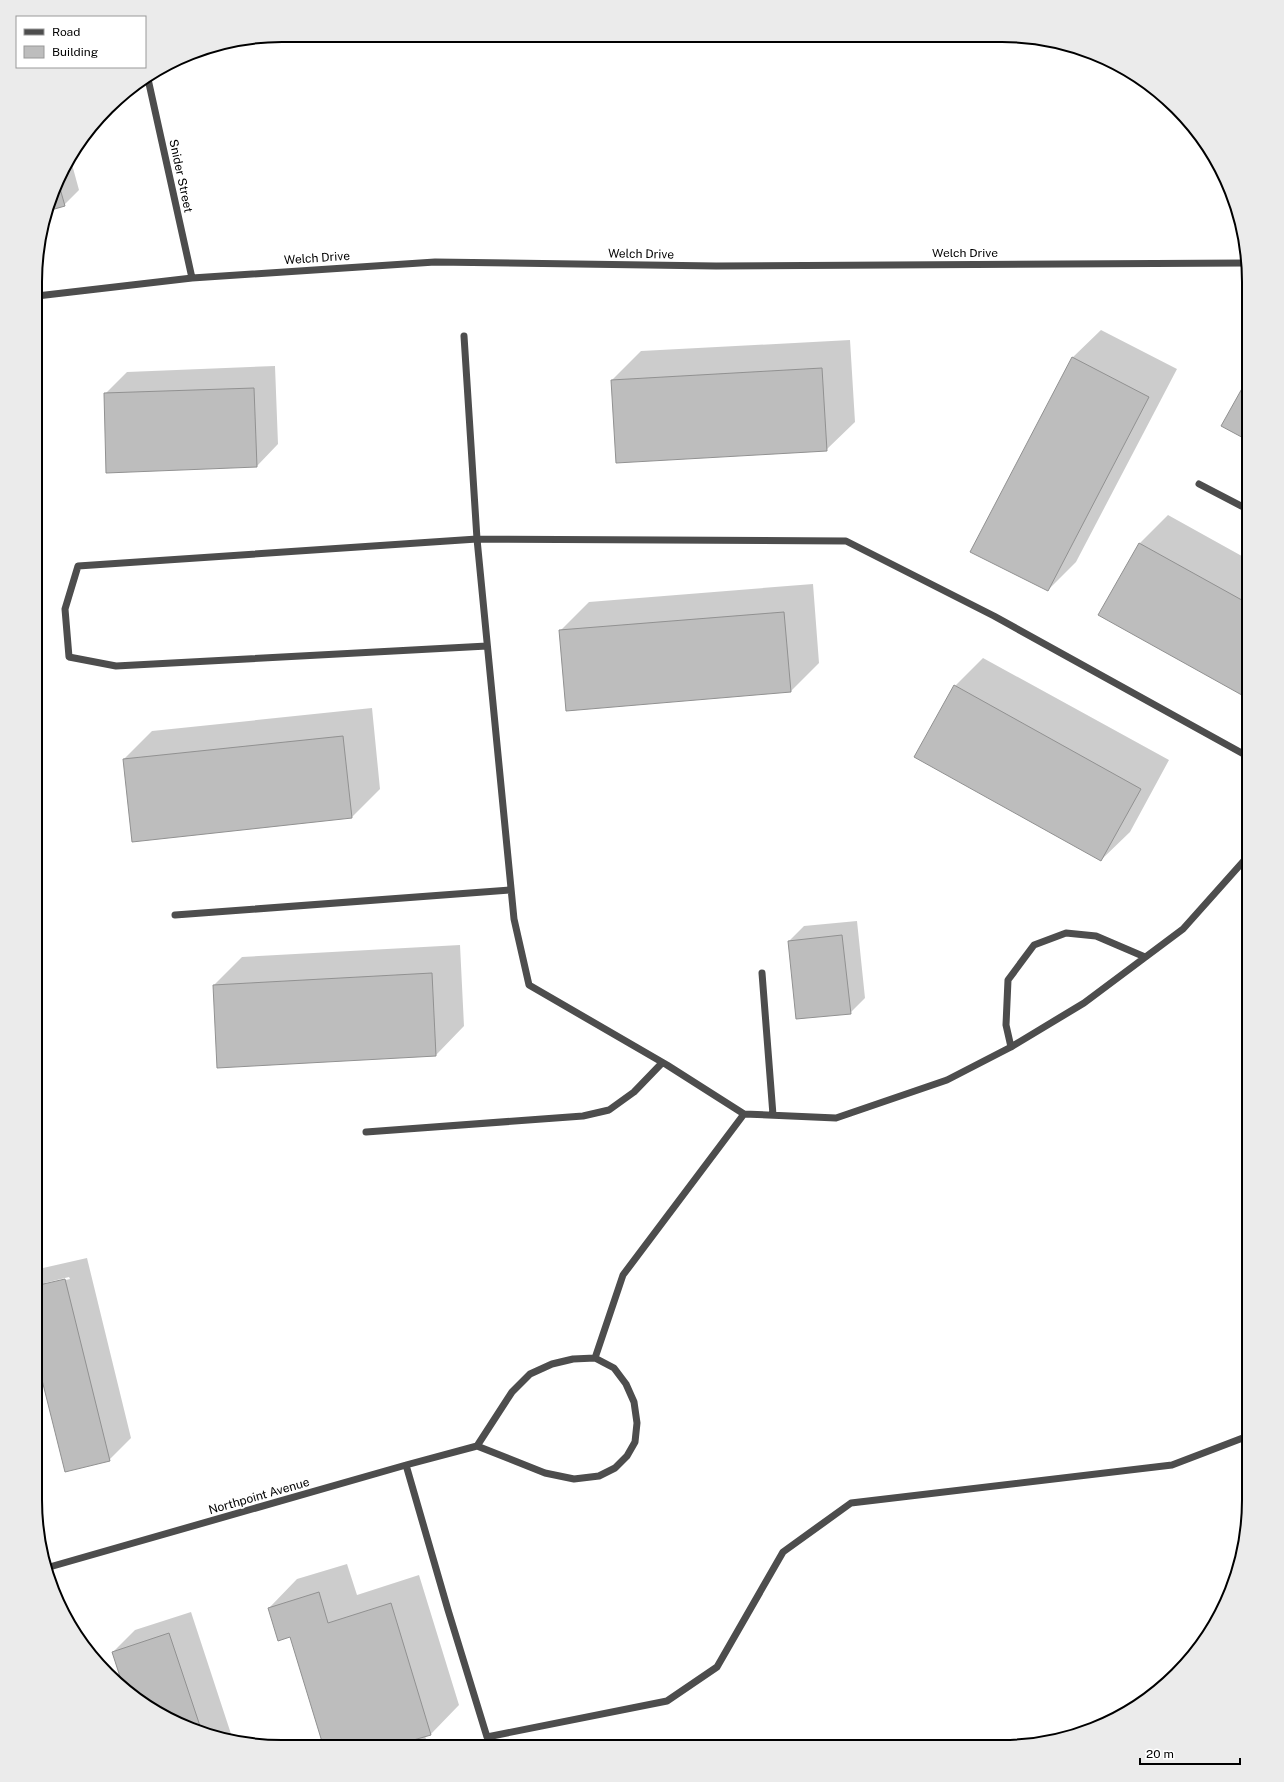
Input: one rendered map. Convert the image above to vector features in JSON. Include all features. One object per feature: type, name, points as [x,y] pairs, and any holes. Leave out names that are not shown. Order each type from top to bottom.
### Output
[{"type":"street","name":"Snider Street","points":[[149,82],[192,278]]},
{"type":"street","name":"Welch Drive","points":[[42,295],[192,278],[435,262],[716,266],[1241,263]]},
{"type":"street","points":[[464,336],[477,539],[511,890],[514,919],[530,985],[662,1063],[744,1114],[836,1118],[948,1080],[1011,1047],[1084,1003],[1183,929],[1242,863]]},
{"type":"street","points":[[1199,484],[1242,506]]},
{"type":"street","points":[[487,646],[116,666],[69,658],[65,609],[78,566],[477,539],[846,541],[994,616],[1242,753]]},
{"type":"street","points":[[175,915],[511,890]]},
{"type":"street","points":[[1011,1047],[1006,1025],[1008,980],[1034,945],[1066,933],[1096,936],[1145,957]]},
{"type":"street","points":[[762,973],[773,1115]]},
{"type":"street","points":[[366,1132],[583,1116],[609,1110],[634,1092],[662,1063]]},
{"type":"street","points":[[595,1358],[624,1275],[744,1114]]},
{"type":"street","points":[[595,1358],[614,1368],[626,1384],[634,1402],[637,1423],[635,1442],[627,1456],[615,1468],[599,1476],[574,1479],[544,1473],[477,1446],[512,1392],[530,1374],[552,1364],[573,1359],[595,1358]]},
{"type":"street","points":[[406,1465],[487,1737],[667,1701],[717,1667],[783,1552],[851,1503],[1172,1465],[1242,1438]]},
{"type":"street","name":"Northpoint Avenue","points":[[51,1566],[477,1446]]},
{"type":"building","points":[[60,189],[65,206],[54,209]]},
{"type":"building","points":[[1072,357],[1149,397],[1048,591],[970,552]]},
{"type":"building","points":[[822,368],[827,451],[616,463],[611,380]]},
{"type":"building","points":[[254,388],[257,467],[106,473],[104,393]]},
{"type":"building","points":[[1242,388],[1242,437],[1221,426]]},
{"type":"building","points":[[1139,543],[1242,600],[1242,695],[1098,615]]},
{"type":"building","points":[[784,612],[791,692],[566,711],[559,630]]},
{"type":"building","points":[[954,685],[1141,789],[1101,861],[914,757]]},
{"type":"building","points":[[343,736],[352,818],[132,842],[123,759]]},
{"type":"building","points":[[842,935],[851,1014],[796,1019],[788,941]]},
{"type":"building","points":[[432,973],[436,1056],[217,1068],[213,985]]},
{"type":"building","points":[[65,1279],[110,1461],[65,1472],[42,1380],[42,1284]]},
{"type":"building","points":[[319,1592],[328,1623],[391,1603],[431,1735],[414,1740],[321,1740],[290,1637],[278,1641],[268,1608]]},
{"type":"building","points":[[169,1633],[200,1725],[162,1708],[149,1700],[120,1677],[112,1652]]}]
